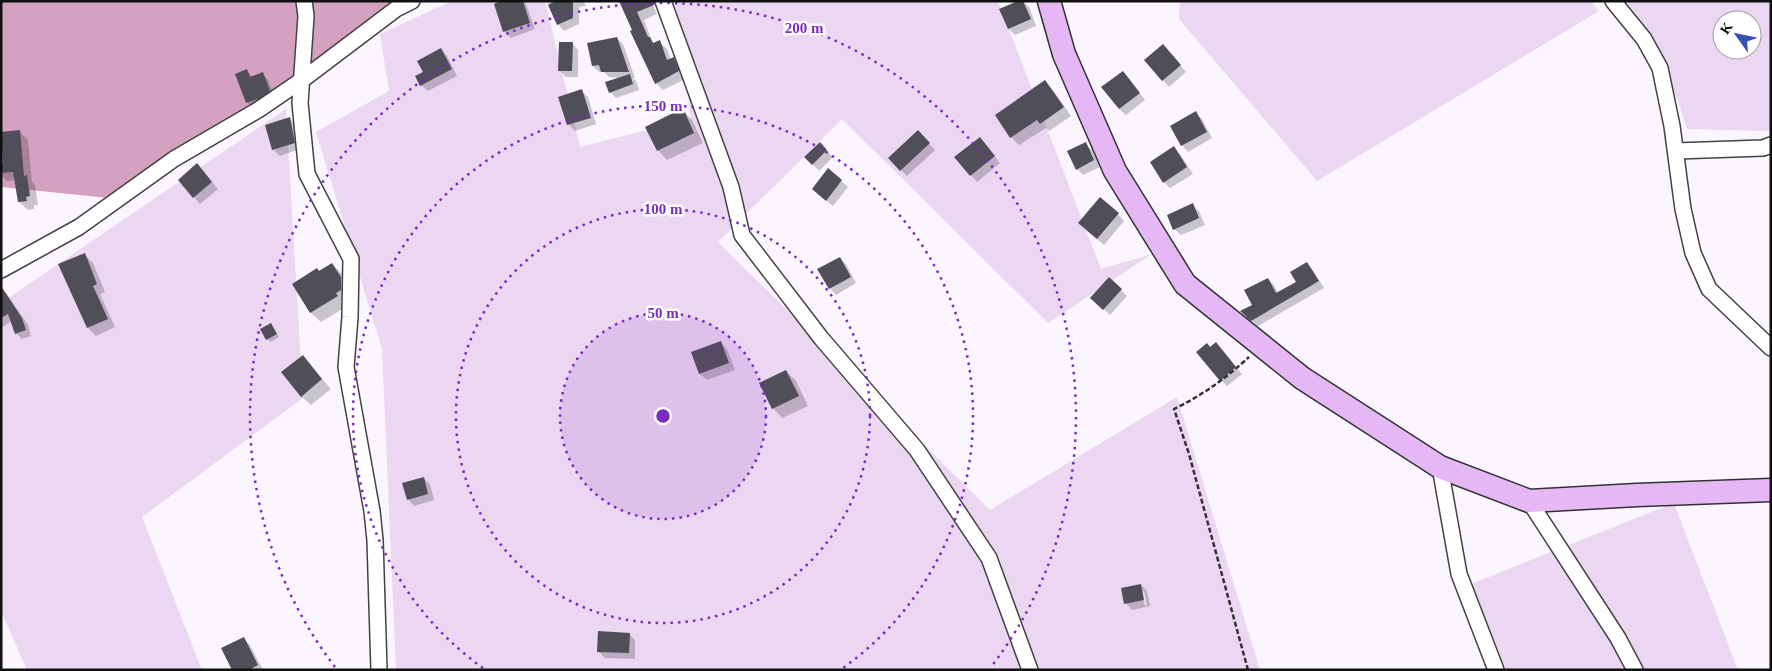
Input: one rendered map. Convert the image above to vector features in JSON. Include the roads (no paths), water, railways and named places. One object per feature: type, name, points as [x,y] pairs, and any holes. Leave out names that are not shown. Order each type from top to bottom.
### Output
[{"type":"street","points":[[304,1],[306,16],[300,103],[306,174],[351,259],[350,317],[346,367],[372,511],[375,540],[380,670]]},
{"type":"street","points":[[1,270],[79,227],[174,159],[258,110],[302,80],[396,9],[412,1]]},
{"type":"street","points":[[663,1],[731,187],[742,235],[821,338],[917,450],[989,558],[1030,670]]},
{"type":"street","points":[[1049,1],[1064,54],[1115,171],[1185,284],[1302,378],[1440,467],[1529,501],[1771,490]]},
{"type":"street","points":[[1613,1],[1644,39],[1660,68],[1672,126],[1683,209],[1693,253],[1709,289],[1771,348]]},
{"type":"street","points":[[1676,151],[1763,148],[1771,145]]},
{"type":"street","points":[[1440,467],[1459,574],[1496,670]]},
{"type":"street","points":[[1529,501],[1613,630],[1635,670]]}]
